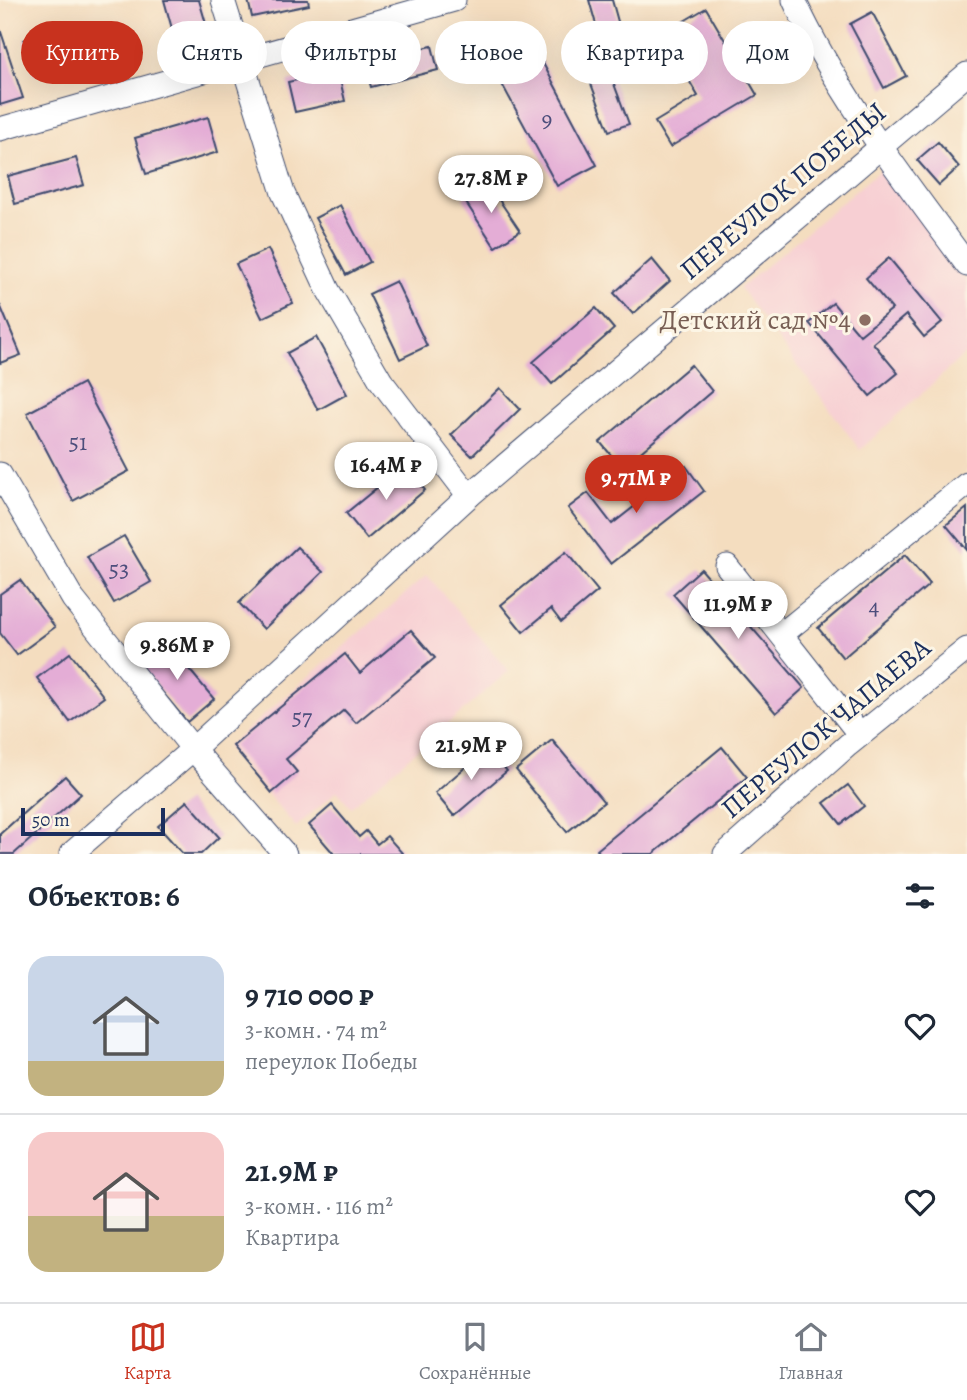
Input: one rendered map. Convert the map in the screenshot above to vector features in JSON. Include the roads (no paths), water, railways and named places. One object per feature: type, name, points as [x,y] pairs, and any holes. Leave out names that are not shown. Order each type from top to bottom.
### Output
[{"type":"street","points":[[223,0],[230,21]]},
{"type":"street","points":[[267,54],[454,0]]},
{"type":"street","points":[[794,0],[812,40],[882,148],[967,265]]},
{"type":"street","name":"ПЕРЕУЛОК ПОБЕДЫ","points":[[71,854],[193,748],[469,496],[967,74]]},
{"type":"street","points":[[0,130],[161,84]]},
{"type":"street","points":[[249,84],[283,193],[328,290],[382,381],[469,496]]},
{"type":"street","points":[[0,474],[73,599],[193,748],[285,854]]},
{"type":"street","points":[[782,634],[967,484]]},
{"type":"street","points":[[727,566],[860,735]]},
{"type":"street","name":"ПЕРЕУЛОК ЧАПАЕВА","points":[[724,854],[860,735],[967,649]]},
{"type":"place","name":"Детский сад №4","points":[[865,320]]}]
